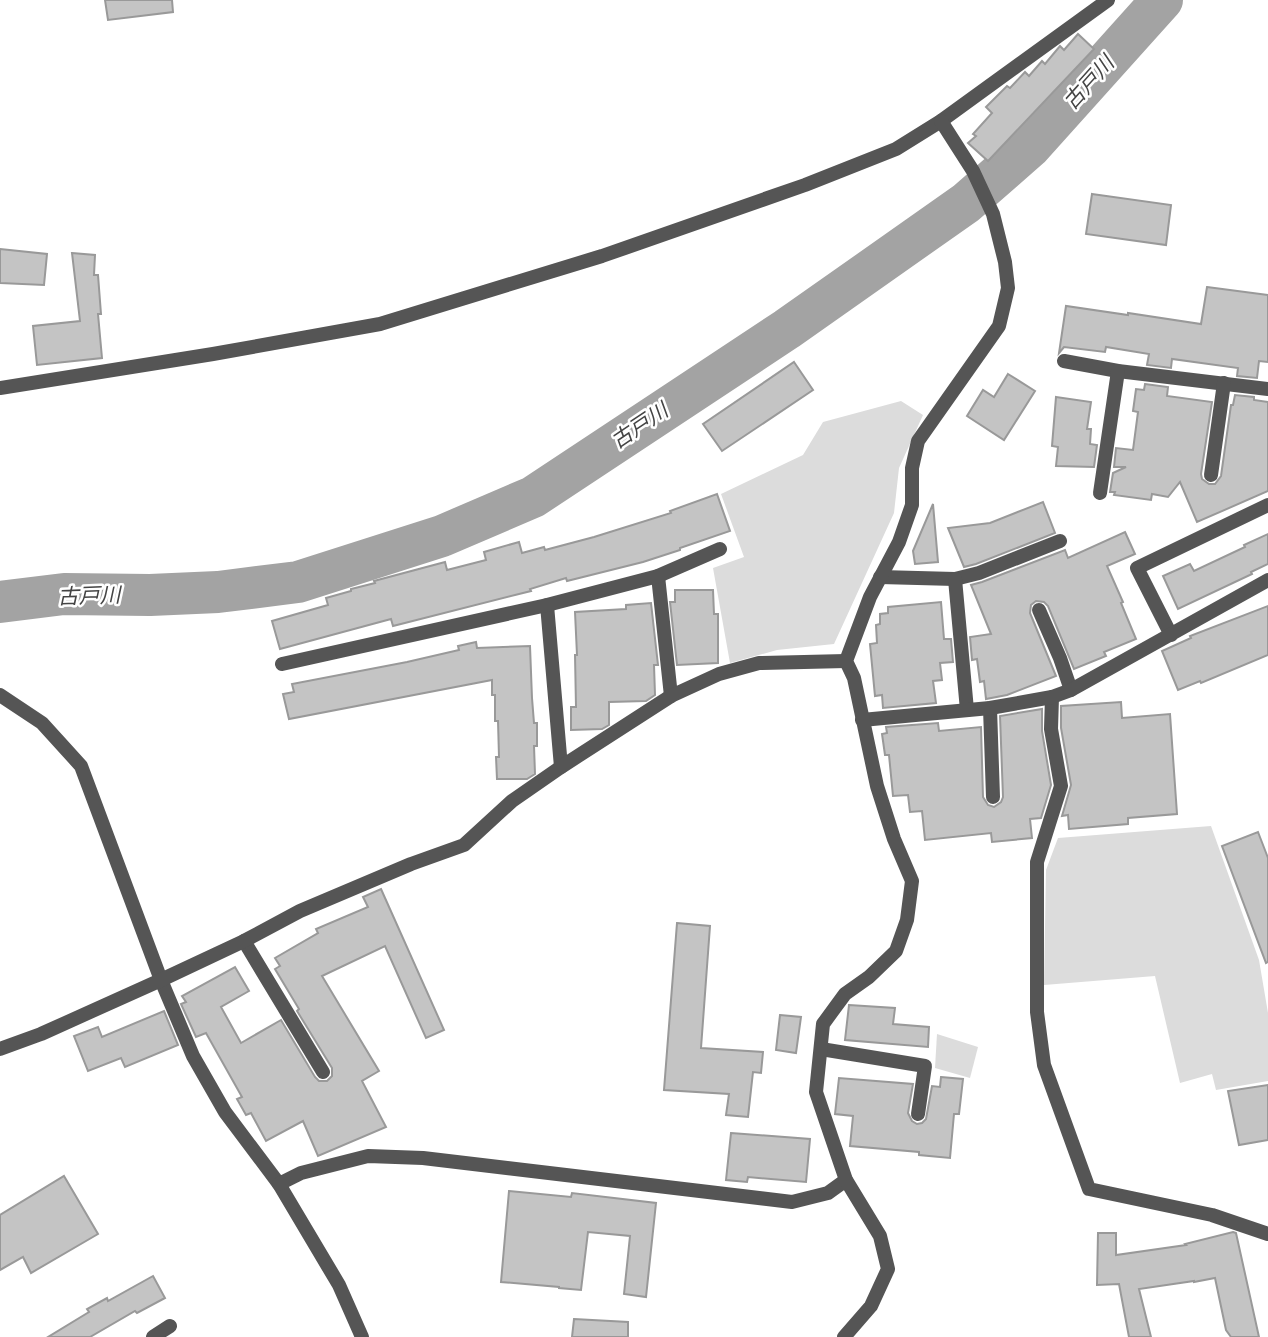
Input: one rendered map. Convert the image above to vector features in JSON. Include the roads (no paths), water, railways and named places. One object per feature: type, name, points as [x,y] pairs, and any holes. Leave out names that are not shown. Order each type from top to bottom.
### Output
[{"type":"street","points":[[0,388],[380,324],[602,256],[806,185],[896,149],[941,121],[1108,0]]},
{"type":"street","points":[[844,1337],[871,1306],[888,1269],[880,1236],[846,1180],[817,1093],[822,1024],[845,994],[869,977],[896,951],[907,920],[912,881],[894,839],[877,786],[854,678],[846,661],[870,597],[899,542],[912,505],[912,468],[918,440],[999,326],[1009,288],[993,214],[973,171],[941,121]]},
{"type":"street","points":[[1064,361],[1118,371],[1268,389]]},
{"type":"street","points":[[1100,493],[1118,371]]},
{"type":"street","points":[[1211,475],[1224,383]]},
{"type":"street","points":[[1171,635],[1137,568],[1268,505]]},
{"type":"street","points":[[880,577],[955,579],[979,573],[1060,541]]},
{"type":"street","points":[[282,664],[547,605],[658,576],[720,549]]},
{"type":"street","points":[[658,576],[671,696]]},
{"type":"street","points":[[955,579],[967,710]]},
{"type":"street","points":[[862,720],[990,708],[1052,697],[1071,690],[1268,580]]},
{"type":"street","points":[[547,605],[561,767]]},
{"type":"street","points":[[1039,610],[1071,690]]},
{"type":"street","points":[[0,1049],[41,1034],[244,942],[300,911],[411,864],[464,845],[512,801],[671,696],[719,674],[759,663],[846,661]]},
{"type":"street","points":[[0,695],[42,723],[81,766],[161,980],[193,1056],[225,1112],[279,1184],[339,1285],[362,1337]]},
{"type":"street","points":[[1052,697],[1051,729],[1061,786],[1037,862],[1037,1012],[1044,1065],[1089,1189],[1212,1215],[1268,1234]]},
{"type":"street","points":[[990,708],[993,797]]},
{"type":"street","points":[[244,942],[323,1072]]},
{"type":"street","points":[[821,1049],[925,1066],[918,1115]]},
{"type":"street","points":[[279,1184],[301,1173],[368,1156],[423,1158],[792,1202],[828,1193],[846,1180]]},
{"type":"street","points":[[153,1337],[170,1326]]},
{"type":"waterway","name":"古戸川","points":[[0,602],[64,594],[150,595],[218,592],[298,582],[442,536],[533,497],[787,329],[966,203],[1030,147],[1162,0]]}]
